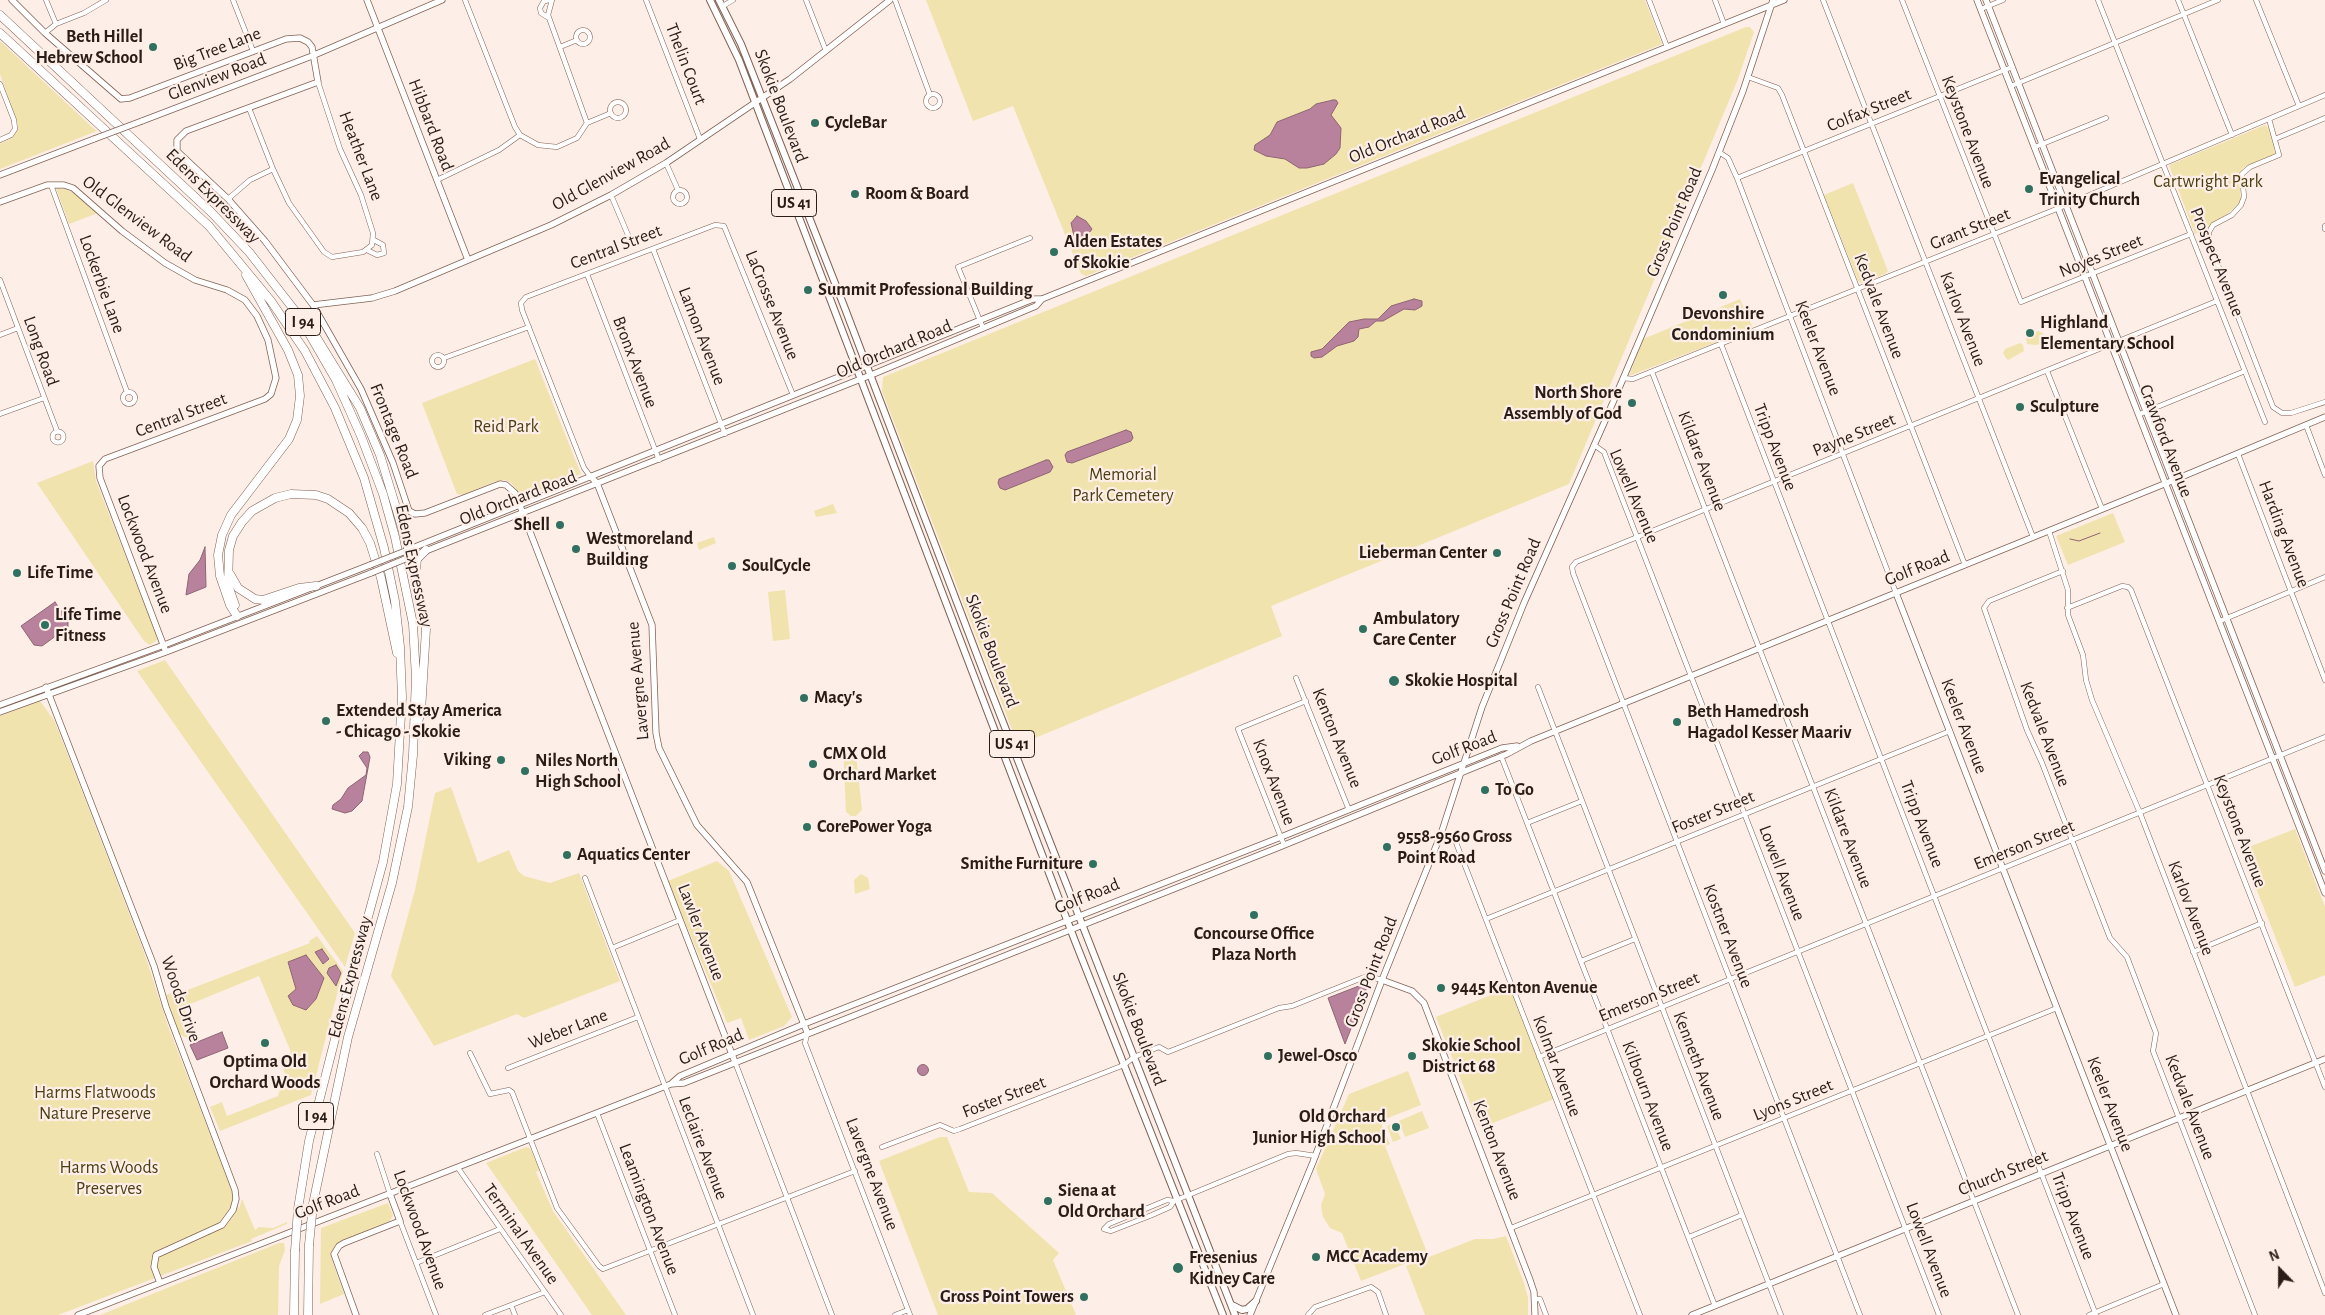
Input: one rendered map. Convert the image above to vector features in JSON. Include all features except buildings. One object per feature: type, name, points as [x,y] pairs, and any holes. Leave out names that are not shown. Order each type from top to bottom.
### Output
[{"type":"highway","name":"Edens Expressway","points":[[0,14],[211,212],[249,252],[299,316],[328,365],[352,414],[372,462],[395,537],[413,624],[416,678],[408,807],[401,843],[348,1037],[313,1204],[309,1245],[308,1315]]},
{"type":"highway","name":"Edens Expressway","points":[[0,33],[185,203],[236,257],[271,301],[305,351],[335,408],[350,442],[374,510],[384,548],[395,601],[401,664],[401,732],[392,823],[309,1141],[298,1209],[294,1251],[294,1315]]},
{"type":"highway","points":[[236,257],[288,350],[298,375],[300,396],[297,420],[289,439],[237,506],[222,535],[218,555],[220,576],[230,605],[237,616]]},
{"type":"highway","points":[[299,316],[325,348],[360,408],[380,454],[424,610]]},
{"type":"highway","points":[[237,616],[228,585],[228,568],[229,550],[233,536],[242,522],[263,504],[282,495],[304,493],[328,499],[341,506],[362,528],[370,544],[381,578],[394,642],[401,664]]},
{"type":"highway","points":[[414,734],[421,712],[426,629],[416,564],[417,559],[426,550]]},
{"type":"highway","points":[[228,568],[232,580],[238,588],[254,599],[263,600],[299,588],[316,586]]},
{"type":"main road","points":[[12,0],[46,33]]},
{"type":"main road","name":"Hibbard Road","points":[[366,0],[468,260]]},
{"type":"main road","name":"Glenview Road","points":[[0,175],[312,56],[442,0]]},
{"type":"main road","name":"Skokie Boulevard","points":[[710,0],[758,100],[867,366],[1235,1315]]},
{"type":"main road","name":"Old Glenview Road","points":[[314,305],[378,297],[550,225],[611,195],[666,163],[758,100],[826,51],[883,2],[890,0]]},
{"type":"main road","name":"Old Orchard Road","points":[[0,712],[48,693],[166,652],[370,572],[519,504],[1033,299],[1042,299],[1772,3],[1784,0]]},
{"type":"main road","name":"Crawford Avenue","points":[[1977,0],[2167,483],[2325,893]]},
{"type":"main road","name":"Skokie Boulevard","points":[[721,3],[741,44],[758,100],[856,370],[1176,1200],[1223,1315]]},
{"type":"main road","name":"Gross Point Road","points":[[1250,1315],[1316,1156],[1382,980],[1442,834],[1476,723],[1521,610],[1623,378],[1719,152],[1748,76],[1772,3]]},
{"type":"main road","name":"Crawford Avenue","points":[[1988,3],[2325,872]]},
{"type":"main road","name":"Big Tree Lane","points":[[46,33],[120,99],[130,98],[286,39],[300,38],[308,42],[312,47],[312,56]]},
{"type":"main road","points":[[312,56],[318,82],[186,131],[177,140],[176,147],[180,155],[228,200],[266,241],[314,305]]},
{"type":"main road","name":"Old Glenview Road","points":[[0,202],[51,185],[64,185],[73,188],[129,237],[185,275],[203,284],[235,293],[245,300],[257,316],[268,340],[275,370],[274,391]]},
{"type":"main road","name":"Old Orchard Road","points":[[0,705],[164,645],[370,565],[426,550],[659,460],[860,380],[1036,306],[1042,299]]},
{"type":"main road","name":"Frontage Road","points":[[314,305],[361,388],[393,463],[410,511],[415,514],[425,513],[500,484],[511,488],[519,504]]},
{"type":"main road","name":"Central Street","points":[[99,466],[105,460],[265,399],[274,391]]},
{"type":"main road","name":"Golf Road","points":[[78,1315],[668,1085],[684,1082],[1284,845],[1501,756],[1554,731],[2102,510],[2325,417]]},
{"type":"main road","name":"Lockwood Avenue","points":[[99,466],[100,478],[166,652]]},
{"type":"main road","name":"Lavergne Avenue","points":[[590,476],[597,484],[652,625],[658,746],[697,825],[747,882],[807,1032]]},
{"type":"main road","name":"Lawler Avenue","points":[[519,504],[735,1062]]},
{"type":"main road","name":"Keeler Avenue","points":[[1896,593],[2176,1315]]},
{"type":"main road","name":"Woods Drive","points":[[46,687],[154,966],[166,1007],[236,1195],[230,1216],[222,1226],[156,1255],[154,1267],[160,1283]]},
{"type":"main road","name":"Golf Road","points":[[668,1085],[680,1076],[804,1024],[1281,838],[1502,748],[1519,746]]},
{"type":"main road","name":"Kenton Avenue","points":[[1382,980],[1412,991],[1424,1003],[1530,1280],[1535,1315]]},
{"type":"main road","name":"Church Street","points":[[1692,1315],[1702,1313],[1837,1256],[2325,1059]]},
{"type":"main road","name":"Lockwood Avenue","points":[[390,1194],[400,1221]]},
{"type":"main road","points":[[356,1315],[334,1260],[336,1250],[344,1243],[400,1221]]},
{"type":"main road","points":[[1230,1303],[1235,1308],[1242,1310],[1247,1309],[1256,1301]]},
{"type":"street","points":[[46,0],[56,24]]},
{"type":"street","points":[[46,33],[56,24],[84,13],[106,0]]},
{"type":"street","points":[[233,0],[253,51]]},
{"type":"street","points":[[465,0],[515,127],[520,135],[538,145],[557,147],[577,138],[587,123],[611,113]]},
{"type":"street","points":[[548,18],[541,13],[540,8],[544,1],[551,0],[548,18],[587,123]]},
{"type":"street","name":"Thelin Court","points":[[646,0],[700,139]]},
{"type":"street","points":[[721,3],[732,0]]},
{"type":"street","points":[[806,0],[826,51]]},
{"type":"street","points":[[895,0],[930,95]]},
{"type":"street","points":[[1648,0],[1667,47]]},
{"type":"street","points":[[1715,0],[1724,24]]},
{"type":"street","name":"Karlov Avenue","points":[[1823,0],[2034,537]]},
{"type":"street","name":"Keystone Avenue","points":[[1902,0],[2021,302]]},
{"type":"street","points":[[1981,9],[1988,3],[2003,0]]},
{"type":"street","name":"Prospect Avenue","points":[[2098,0],[2265,422]]},
{"type":"street","points":[[2178,0],[2232,135]]},
{"type":"street","points":[[2011,86],[2218,0]]},
{"type":"street","points":[[2256,0],[2299,106]]},
{"type":"street","points":[[560,47],[576,40]]},
{"type":"street","name":"Colfax Street","points":[[1737,178],[2012,67]]},
{"type":"street","name":"Kedvale Avenue","points":[[1748,76],[1774,86],[1780,91],[1965,565]]},
{"type":"street","name":"Heather Lane","points":[[318,82],[346,164],[367,211],[373,243],[383,245],[384,253],[376,255],[367,250]]},
{"type":"street","points":[[0,84],[14,120],[15,129],[11,135],[0,140]]},
{"type":"street","name":"Grant Street","points":[[1623,378],[1633,379],[1652,372],[2059,208],[2325,95]]},
{"type":"street","points":[[249,108],[273,169],[296,215],[326,254],[337,257],[367,250],[373,243]]},
{"type":"street","points":[[2035,147],[2106,118]]},
{"type":"street","points":[[2275,139],[2325,118]]},
{"type":"street","points":[[2269,119],[2278,155],[2250,167],[2242,174],[2244,197],[2241,205],[2232,215],[2213,225],[2209,232],[2209,242],[2273,407],[2282,413],[2291,413],[2325,402]]},
{"type":"street","points":[[437,180],[490,155],[520,135]]},
{"type":"street","name":"Keeler Avenue","points":[[1719,152],[1728,158],[1737,178],[1896,593]]},
{"type":"street","points":[[666,163],[678,190]]},
{"type":"street","points":[[228,200],[250,180],[273,169]]},
{"type":"street","name":"Lockerbie Lane","points":[[51,185],[128,392]]},
{"type":"street","points":[[611,195],[628,235]]},
{"type":"street","name":"Central Street","points":[[521,303],[526,298],[715,225],[724,226]]},
{"type":"street","name":"LaCrosse Avenue","points":[[724,226],[728,231],[793,396]]},
{"type":"street","name":"Noyes Street","points":[[2021,302],[2191,234]]},
{"type":"street","points":[[983,328],[958,267],[1030,238]]},
{"type":"street","name":"Lamon Avenue","points":[[653,249],[725,434]]},
{"type":"street","name":"Bronx Avenue","points":[[587,274],[659,460]]},
{"type":"street","name":"Long Road","points":[[0,280],[57,431]]},
{"type":"street","name":"Payne Street","points":[[1572,566],[1576,562],[2048,372],[2218,301]]},
{"type":"street","name":"Lavergne Avenue","points":[[521,303],[584,468],[590,476]]},
{"type":"street","points":[[444,358],[529,327]]},
{"type":"street","points":[[0,335],[18,328]]},
{"type":"street","name":"Tripp Avenue","points":[[1721,344],[2096,1314]]},
{"type":"street","points":[[2140,414],[2245,371]]},
{"type":"street","name":"Kildare Avenue","points":[[1652,372],[2018,1315]]},
{"type":"street","points":[[2048,372],[2102,510]]},
{"type":"street","points":[[0,414],[44,398]]},
{"type":"street","points":[[2306,425],[2325,476]]},
{"type":"street","name":"Lowell Avenue","points":[[1594,444],[1604,452],[1939,1315]]},
{"type":"street","name":"Harding Avenue","points":[[2238,454],[2325,680]]},
{"type":"street","name":"Karlov Avenue","points":[[2049,531],[2063,571],[2069,596],[2067,608],[2083,655],[2089,692],[2140,813],[2325,1293]]},
{"type":"street","name":"Kostner Avenue","points":[[1572,566],[1573,573],[1676,841],[1860,1315]]},
{"type":"street","name":"Kedvale Avenue","points":[[2063,571],[1989,601],[1984,605],[2016,700],[2110,938],[2127,957],[2156,1033],[2154,1051],[2255,1315]]},
{"type":"street","points":[[2220,621],[2325,577]]},
{"type":"street","name":"Keystone Avenue","points":[[2067,608],[2120,587],[2128,587],[2132,593],[2325,1087]]},
{"type":"street","name":"Kenton Avenue","points":[[1296,678],[1349,810]]},
{"type":"street","name":"Kenneth Avenue","points":[[1538,688],[1781,1315]]},
{"type":"street","name":"Knox Avenue","points":[[1284,845],[1238,729],[1306,701]]},
{"type":"street","name":"Foster Street","points":[[1486,919],[1950,731]]},
{"type":"street","name":"Emerson Street","points":[[1539,1057],[2325,738]]},
{"type":"street","name":"Kilbourn Avenue","points":[[1501,756],[1715,1306]]},
{"type":"street","points":[[1527,823],[1582,801]]},
{"type":"street","name":"Kolmar Avenue","points":[[1442,834],[1455,840],[1640,1315]]},
{"type":"street","name":"Leclaire Avenue","points":[[585,878],[638,1017],[668,1085],[718,1225],[753,1315]]},
{"type":"street","points":[[612,948],[680,920]]},
{"type":"street","points":[[2193,952],[2262,924]]},
{"type":"street","points":[[1581,961],[1635,940]]},
{"type":"street","name":"Foster Street","points":[[882,1148],[940,1125],[954,1131],[960,1129],[1124,1065],[1134,1058],[1159,1047],[1168,1052],[1279,1008],[1292,1006],[1362,978],[1368,976],[1382,980]]},
{"type":"street","name":"Lyons Street","points":[[1511,1228],[2057,1008]]},
{"type":"street","name":"Weber Lane","points":[[508,1068],[638,1017]]},
{"type":"street","points":[[794,1038],[805,1043],[807,1032]]},
{"type":"street","name":"Lavergne Avenue","points":[[805,1043],[909,1312]]},
{"type":"street","points":[[470,1053],[490,1094],[509,1090],[512,1092],[557,1208],[603,1269],[855,1171]]},
{"type":"street","name":"Lawler Avenue","points":[[735,1062],[832,1315]]},
{"type":"street","name":"Leamington Avenue","points":[[597,1114],[675,1315]]},
{"type":"street","points":[[1176,1200],[1170,1207],[1152,1215],[1111,1231],[1104,1229],[1109,1224],[1167,1200],[1176,1200],[1288,1154],[1296,1153],[1316,1156]]},
{"type":"street","name":"Lockwood Avenue","points":[[377,1154],[390,1194]]},
{"type":"street","name":"Terminal Avenue","points":[[458,1168],[561,1315]]},
{"type":"street","points":[[1689,1237],[1742,1215]]},
{"type":"street","name":"Lockwood Avenue","points":[[400,1221],[436,1315]]},
{"type":"street","points":[[416,1263],[500,1229]]},
{"type":"street","points":[[2089,1315],[2096,1314],[2164,1284]]},
{"type":"street","points":[[1309,1314],[1315,1307],[1368,1287],[1374,1287],[1386,1315]]},
{"type":"street","points":[[486,1315],[545,1292]]},
{"type":"street","name":"Kenton Avenue","points":[[1534,1299],[1540,1299],[1546,1315]]},
{"type":"street","points":[[511,1305],[515,1315]]},
{"type":"street","points":[[895,1315],[909,1312]]},
{"type":"green space","points":[[926,0],[1645,0],[1662,44],[1086,276],[1081,274],[1013,106],[973,121]]},
{"type":"green space","name":"Memorial Park Cemetery","points":[[1750,27],[1754,32],[1738,79],[1569,484],[1271,606],[1282,636],[1018,745],[882,391],[883,377]]},
{"type":"green space","points":[[0,41],[97,131],[0,169],[0,144],[12,138],[18,129],[18,124],[0,74]]},
{"type":"green space","name":"Cartwright Park","points":[[2265,125],[2269,128],[2273,139],[2275,154],[2243,168],[2239,176],[2241,200],[2239,204],[2209,229],[2195,234],[2169,165]]},
{"type":"green space","points":[[1853,183],[1888,271],[1885,274],[1861,283],[1858,281],[1824,195]]},
{"type":"green space","points":[[56,188],[74,193],[98,213],[69,224]]},
{"type":"green space","points":[[1740,299],[1753,328],[1629,376],[1643,339]]},
{"type":"green space","points":[[2038,331],[2043,333],[2045,341],[2037,345],[2027,344],[2026,337]]},
{"type":"green space","points":[[2020,343],[2023,345],[2024,351],[2008,360],[2003,353],[2005,349]]},
{"type":"green space","name":"Reid Park","points":[[535,359],[581,474],[525,496],[520,494],[510,482],[505,480],[494,482],[463,495],[457,494],[422,403]]},
{"type":"green space","points":[[93,461],[96,481],[156,634],[157,640],[150,645],[144,641],[37,483]]},
{"type":"green space","points":[[833,504],[837,513],[816,517],[814,511]]},
{"type":"green space","points":[[2113,513],[2125,542],[2068,565],[2056,536]]},
{"type":"green space","points":[[714,537],[716,543],[699,550],[697,543]]},
{"type":"green space","points":[[785,590],[790,639],[773,641],[768,592]]},
{"type":"green space","points":[[165,660],[355,933],[345,967],[137,671]]},
{"type":"green space","name":"Harms Woods Preserves","points":[[40,701],[54,720],[73,768],[144,952],[168,1026],[239,1209],[242,1199],[255,1230],[259,1227],[273,1228],[287,1222],[287,1224],[251,1239],[252,1241],[58,1315],[0,1315],[0,716]]},
{"type":"green space","points":[[855,745],[862,810],[856,816],[851,816],[846,812],[843,746]]},
{"type":"green space","points":[[451,787],[478,863],[509,850],[518,871],[524,876],[550,883],[579,873],[620,981],[524,1018],[517,1014],[434,1046],[391,976],[415,890],[435,793]]},
{"type":"green space","points":[[2295,829],[2325,907],[2325,975],[2295,987],[2241,850]]},
{"type":"green space","points":[[717,861],[729,871],[792,1017],[784,1026],[749,1040],[741,1018],[727,1023],[668,881]]},
{"type":"green space","points":[[861,874],[868,878],[870,889],[855,894],[854,880]]},
{"type":"green space","points":[[317,936],[343,971],[311,1095],[220,1131],[210,1107],[222,1102],[227,1116],[278,1096],[285,1073],[278,1058],[291,1052],[259,976],[183,1007],[188,1018],[182,1021],[185,1027],[190,1025],[194,1035],[187,1038],[179,1034],[166,995],[170,993],[172,996],[310,943],[309,941]]},
{"type":"green space","points":[[1511,987],[1554,1099],[1480,1128],[1436,1017]]},
{"type":"green space","points":[[1408,1071],[1421,1105],[1380,1121],[1390,1144],[1385,1146],[1428,1255],[1361,1281],[1342,1233],[1330,1228],[1323,1217],[1321,1205],[1325,1194],[1316,1169],[1349,1094]]},
{"type":"green space","points":[[1422,1111],[1429,1128],[1405,1137],[1399,1121]]},
{"type":"green space","points":[[1394,1123],[1401,1139],[1393,1142],[1387,1126]]},
{"type":"green space","points":[[940,1137],[947,1137],[969,1192],[992,1193],[1059,1253],[1053,1260],[1076,1315],[938,1315],[879,1161]]},
{"type":"green space","points":[[526,1147],[530,1148],[540,1170],[536,1172],[553,1211],[626,1315],[592,1315],[486,1163]]},
{"type":"green space","points":[[388,1203],[393,1215],[390,1221],[339,1243],[333,1249],[331,1257],[344,1294],[320,1304],[321,1228]]},
{"type":"green space","points":[[1506,1236],[1524,1283],[1528,1298],[1528,1315],[1425,1315],[1406,1266],[1475,1239],[1493,1239]]},
{"type":"green space","points":[[279,1243],[284,1243],[285,1250],[279,1266],[278,1315],[100,1315]]},
{"type":"shaded area","points":[[1336,100],[1338,103],[1331,115],[1341,128],[1340,148],[1324,164],[1299,168],[1285,159],[1266,156],[1254,150],[1255,145],[1270,135],[1277,122],[1310,109],[1316,104]]},
{"type":"shaded area","points":[[1077,216],[1086,221],[1092,229],[1081,244],[1074,236],[1071,223]]},
{"type":"shaded area","points":[[1414,299],[1422,301],[1422,306],[1415,310],[1404,309],[1383,321],[1376,321],[1369,327],[1359,329],[1358,337],[1354,341],[1337,346],[1322,357],[1314,358],[1311,356],[1311,352],[1322,349],[1349,322],[1378,319],[1391,306]]},
{"type":"shaded area","points":[[1126,430],[1131,432],[1133,438],[1131,441],[1072,463],[1067,462],[1065,455],[1067,452]]},
{"type":"shaded area","points":[[1049,460],[1053,467],[1050,472],[1005,490],[1000,488],[999,479]]},
{"type":"shaded area","points":[[205,547],[206,587],[186,595],[189,574],[200,560]]},
{"type":"shaded area","name":"Life Time Fitness","points":[[55,602],[68,621],[68,627],[42,646],[34,645],[21,626]]},
{"type":"shaded area","points":[[363,752],[368,752],[370,757],[362,801],[352,811],[345,813],[332,809],[333,805],[341,799],[348,788],[366,775],[367,768],[359,756]]},
{"type":"shaded area","points":[[322,949],[329,959],[323,964],[315,952]]},
{"type":"shaded area","points":[[306,955],[324,978],[316,999],[306,1010],[293,1005],[288,996],[296,989],[288,962]]},
{"type":"shaded area","points":[[336,965],[341,973],[336,986],[327,973],[329,968]]},
{"type":"shaded area","points":[[1369,982],[1345,1044],[1328,998]]},
{"type":"shaded area","points":[[222,1032],[228,1048],[197,1060],[190,1045]]},
{"type":"shaded area","points":[[923,1064],[929,1070],[923,1076],[917,1070]]},
{"type":"waterway","points":[[2070,539],[2079,541],[2100,533]]},
{"type":"place","name":"Beth Hillel Hebrew School","points":[[153,47]]},
{"type":"place","name":"CycleBar","points":[[815,123]]},
{"type":"place","name":"Evangelical Trinity Church","points":[[2029,189]]},
{"type":"place","name":"Room & Board","points":[[855,194]]},
{"type":"place","name":"Alden Estates of Skokie","points":[[1054,252]]},
{"type":"place","name":"Summit Professional Building","points":[[808,290]]},
{"type":"place","name":"Devonshire Condominium","points":[[1723,295]]},
{"type":"place","name":"Highland Elementary School","points":[[2030,333]]},
{"type":"place","name":"North Shore Assembly of God","points":[[1632,403]]},
{"type":"place","name":"Sculpture","points":[[2020,407]]},
{"type":"place","name":"Shell","points":[[560,525]]},
{"type":"place","name":"Westmoreland Building","points":[[576,549]]},
{"type":"place","name":"Lieberman Center","points":[[1497,553]]},
{"type":"place","name":"SoulCycle","points":[[732,566]]},
{"type":"place","name":"Life Time","points":[[17,573]]},
{"type":"place","name":"Life Time Fitness","points":[[45,625]]},
{"type":"place","name":"Ambulatory Care Center","points":[[1363,629]]},
{"type":"place","name":"Skokie Hospital","points":[[1394,681]]},
{"type":"place","name":"Macy's","points":[[804,698]]},
{"type":"place","name":"Extended Stay America - Chicago - Skokie","points":[[326,721]]},
{"type":"place","name":"Beth Hamedrosh Hagadol Kesser Maariv","points":[[1677,722]]},
{"type":"place","name":"Viking","points":[[501,760]]},
{"type":"place","name":"CMX Old Orchard Market","points":[[813,764]]},
{"type":"place","name":"Niles North High School","points":[[525,771]]},
{"type":"place","name":"To Go","points":[[1485,790]]},
{"type":"place","name":"CorePower Yoga","points":[[807,827]]},
{"type":"place","name":"9558-9560 Gross Point Road","points":[[1387,847]]},
{"type":"place","name":"Aquatics Center","points":[[567,855]]},
{"type":"place","name":"Smithe Furniture","points":[[1093,864]]},
{"type":"place","name":"Concourse Office Plaza North","points":[[1254,915]]},
{"type":"place","name":"9445 Kenton Avenue","points":[[1441,988]]},
{"type":"place","name":"Optima Old Orchard Woods","points":[[265,1043]]},
{"type":"place","name":"Jewel-Osco","points":[[1268,1056]]},
{"type":"place","name":"Skokie School District 68","points":[[1412,1056]]},
{"type":"place","name":"Old Orchard Junior High School","points":[[1396,1127]]},
{"type":"place","name":"Siena at Old Orchard","points":[[1048,1201]]},
{"type":"place","name":"MCC Academy","points":[[1316,1257]]},
{"type":"place","name":"Fresenius Kidney Care","points":[[1178,1268]]},
{"type":"place","name":"Gross Point Towers","points":[[1084,1297]]},
{"type":"park label","name":"Harms Flatwoods Nature Preserve","points":[[95,1103]]}]
